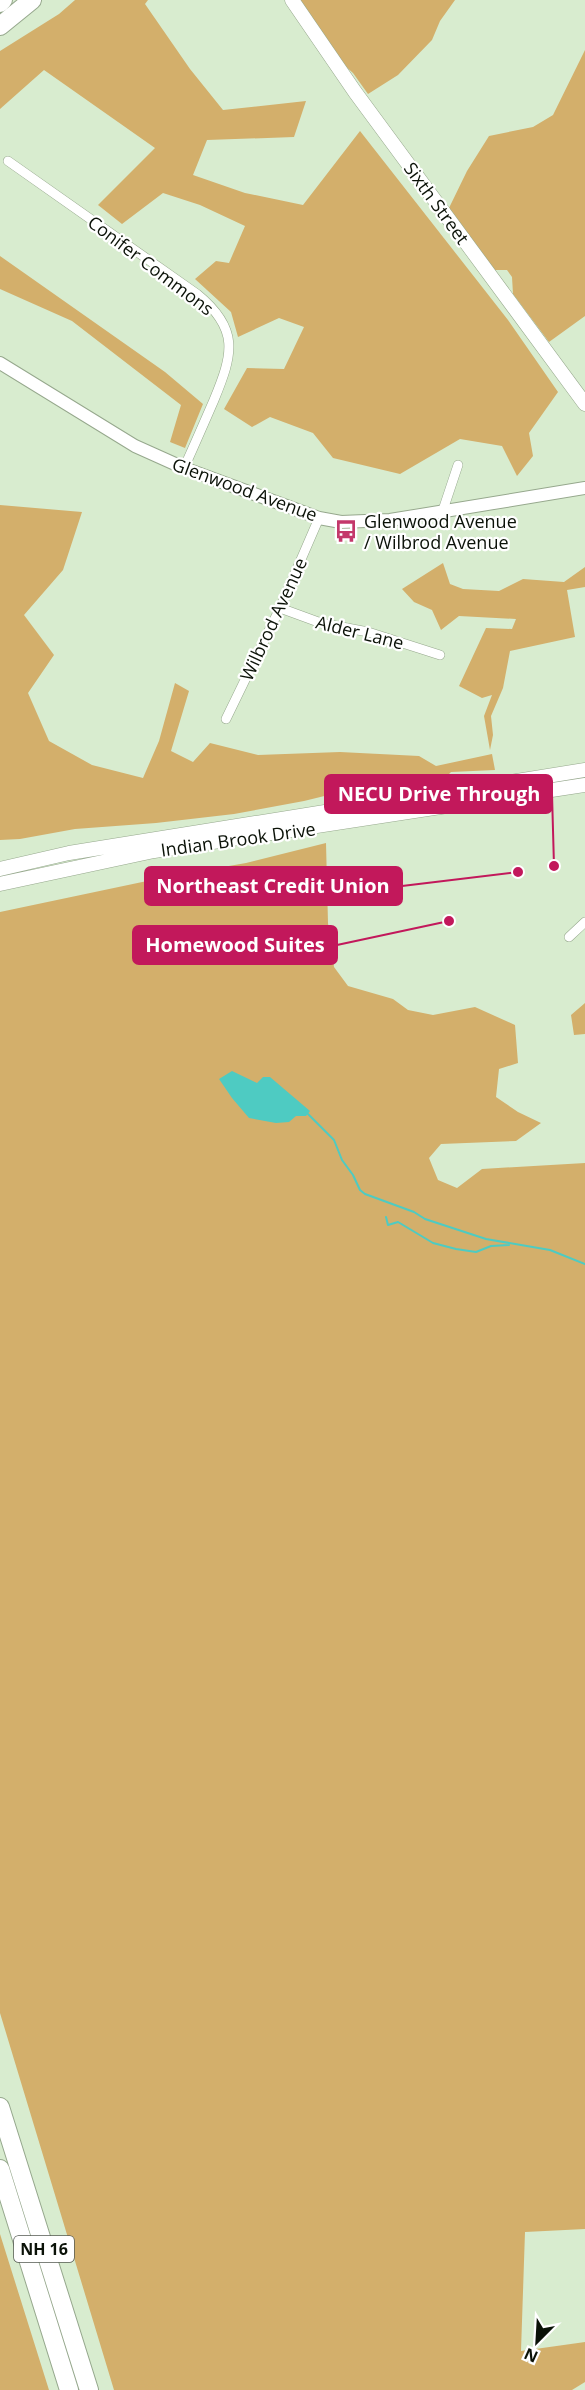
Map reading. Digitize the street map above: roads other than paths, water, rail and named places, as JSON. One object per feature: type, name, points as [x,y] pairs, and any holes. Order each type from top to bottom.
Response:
[{"type":"highway","points":[[0,26],[32,0]]},
{"type":"highway","name":"NH 16","points":[[0,2107],[89,2390]]},
{"type":"highway","name":"NH 16","points":[[0,2169],[69,2390]]},
{"type":"main road","name":"Sixth Street","points":[[292,0],[355,92],[585,404]]},
{"type":"main road","name":"Indian Brook Drive","points":[[0,869],[79,851],[585,770]]},
{"type":"main road","name":"Indian Brook Drive","points":[[0,884],[154,851],[585,785]]},
{"type":"street","name":"Conifer Commons","points":[[8,161],[197,294],[222,319],[230,346],[228,365],[184,468]]},
{"type":"street","name":"Glenwood Avenue","points":[[0,363],[135,446],[184,468],[319,518],[364,523],[585,488]]},
{"type":"street","points":[[443,510],[458,465]]},
{"type":"street","name":"Wilbrod Avenue","points":[[226,719],[280,608],[319,518]]},
{"type":"street","name":"Alder Lane","points":[[280,608],[321,623],[378,634],[440,655]]},
{"type":"street","points":[[569,937],[585,922]]},
{"type":"water","points":[[232,1071],[257,1083],[263,1077],[270,1077],[310,1111],[306,1116],[296,1116],[289,1122],[276,1123],[249,1118],[219,1079]]},
{"type":"waterway","points":[[308,1114],[334,1140],[342,1160],[360,1190],[365,1194],[414,1212],[425,1219],[486,1239],[550,1250],[585,1264]]},
{"type":"waterway","points":[[386,1217],[388,1225],[398,1222],[433,1243],[456,1249],[476,1252],[491,1246],[509,1245]]},
{"type":"place","name":"Glenwood Avenue / Wilbrod Avenue","points":[[346,531]]},
{"type":"place","name":"NECU Drive Through","points":[[554,866]]},
{"type":"place","name":"Northeast Credit Union","points":[[518,872]]},
{"type":"place","name":"Homewood Suites","points":[[449,921]]}]
